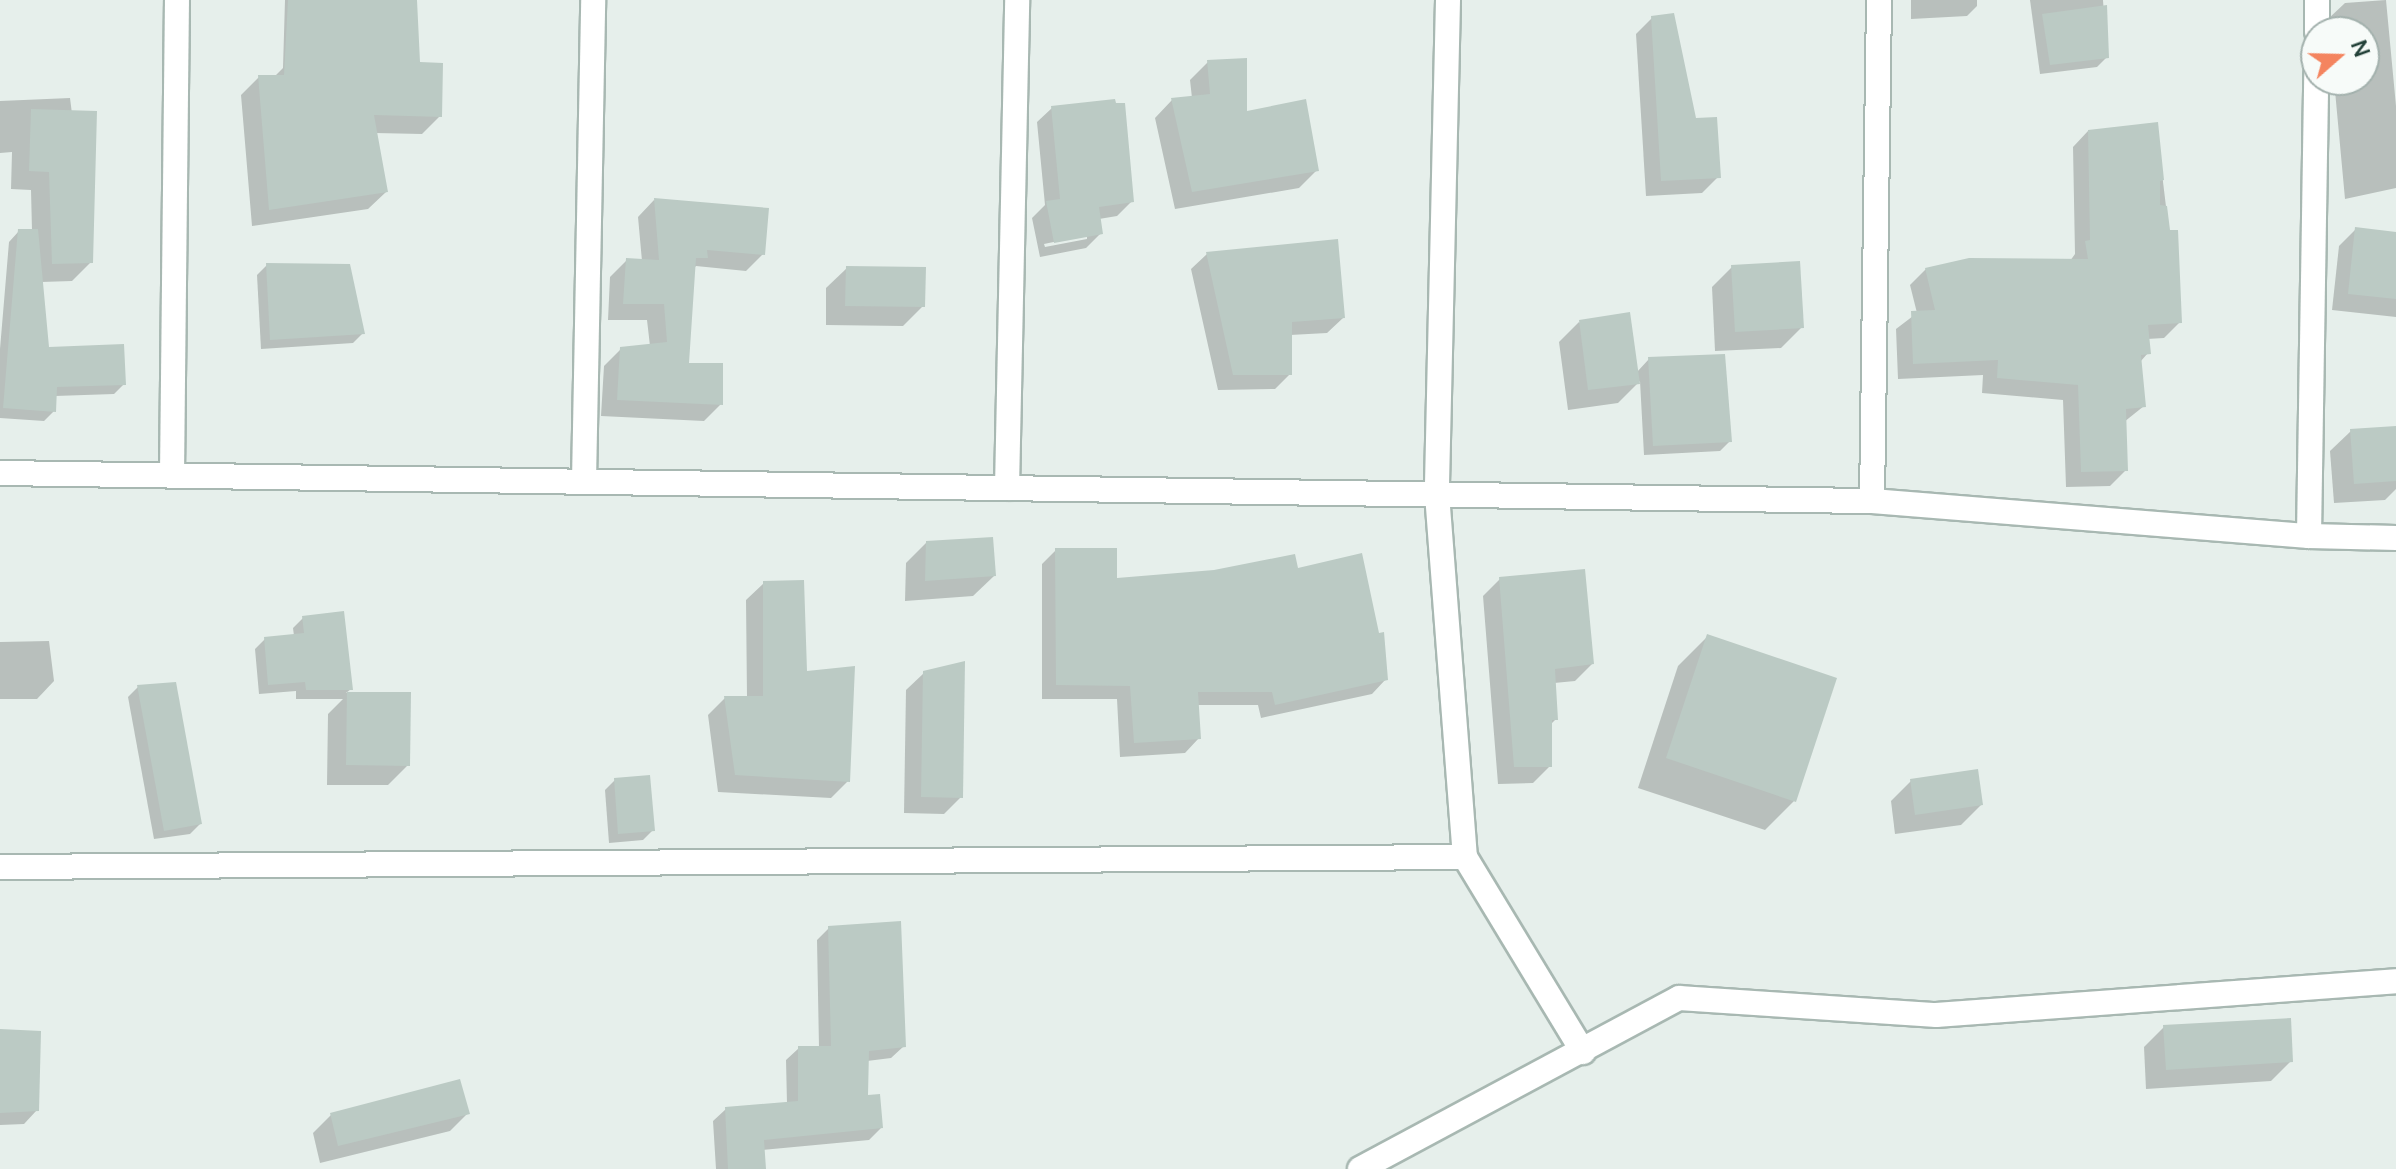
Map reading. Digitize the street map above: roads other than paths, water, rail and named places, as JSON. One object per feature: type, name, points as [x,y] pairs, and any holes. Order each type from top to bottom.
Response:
[{"type":"street","points":[[172,475],[177,0]]},
{"type":"street","points":[[584,481],[593,0]]},
{"type":"street","points":[[1007,488],[1017,0]]},
{"type":"street","points":[[1448,0],[1437,494],[1465,857],[1583,1052]]},
{"type":"street","points":[[1872,501],[1879,0]]},
{"type":"street","points":[[2309,536],[2316,96]]},
{"type":"street","points":[[0,473],[1872,501],[2309,536],[2396,538]]},
{"type":"street","points":[[0,867],[1465,857]]},
{"type":"street","points":[[1360,1169],[1679,998],[1936,1015],[2396,981]]}]
